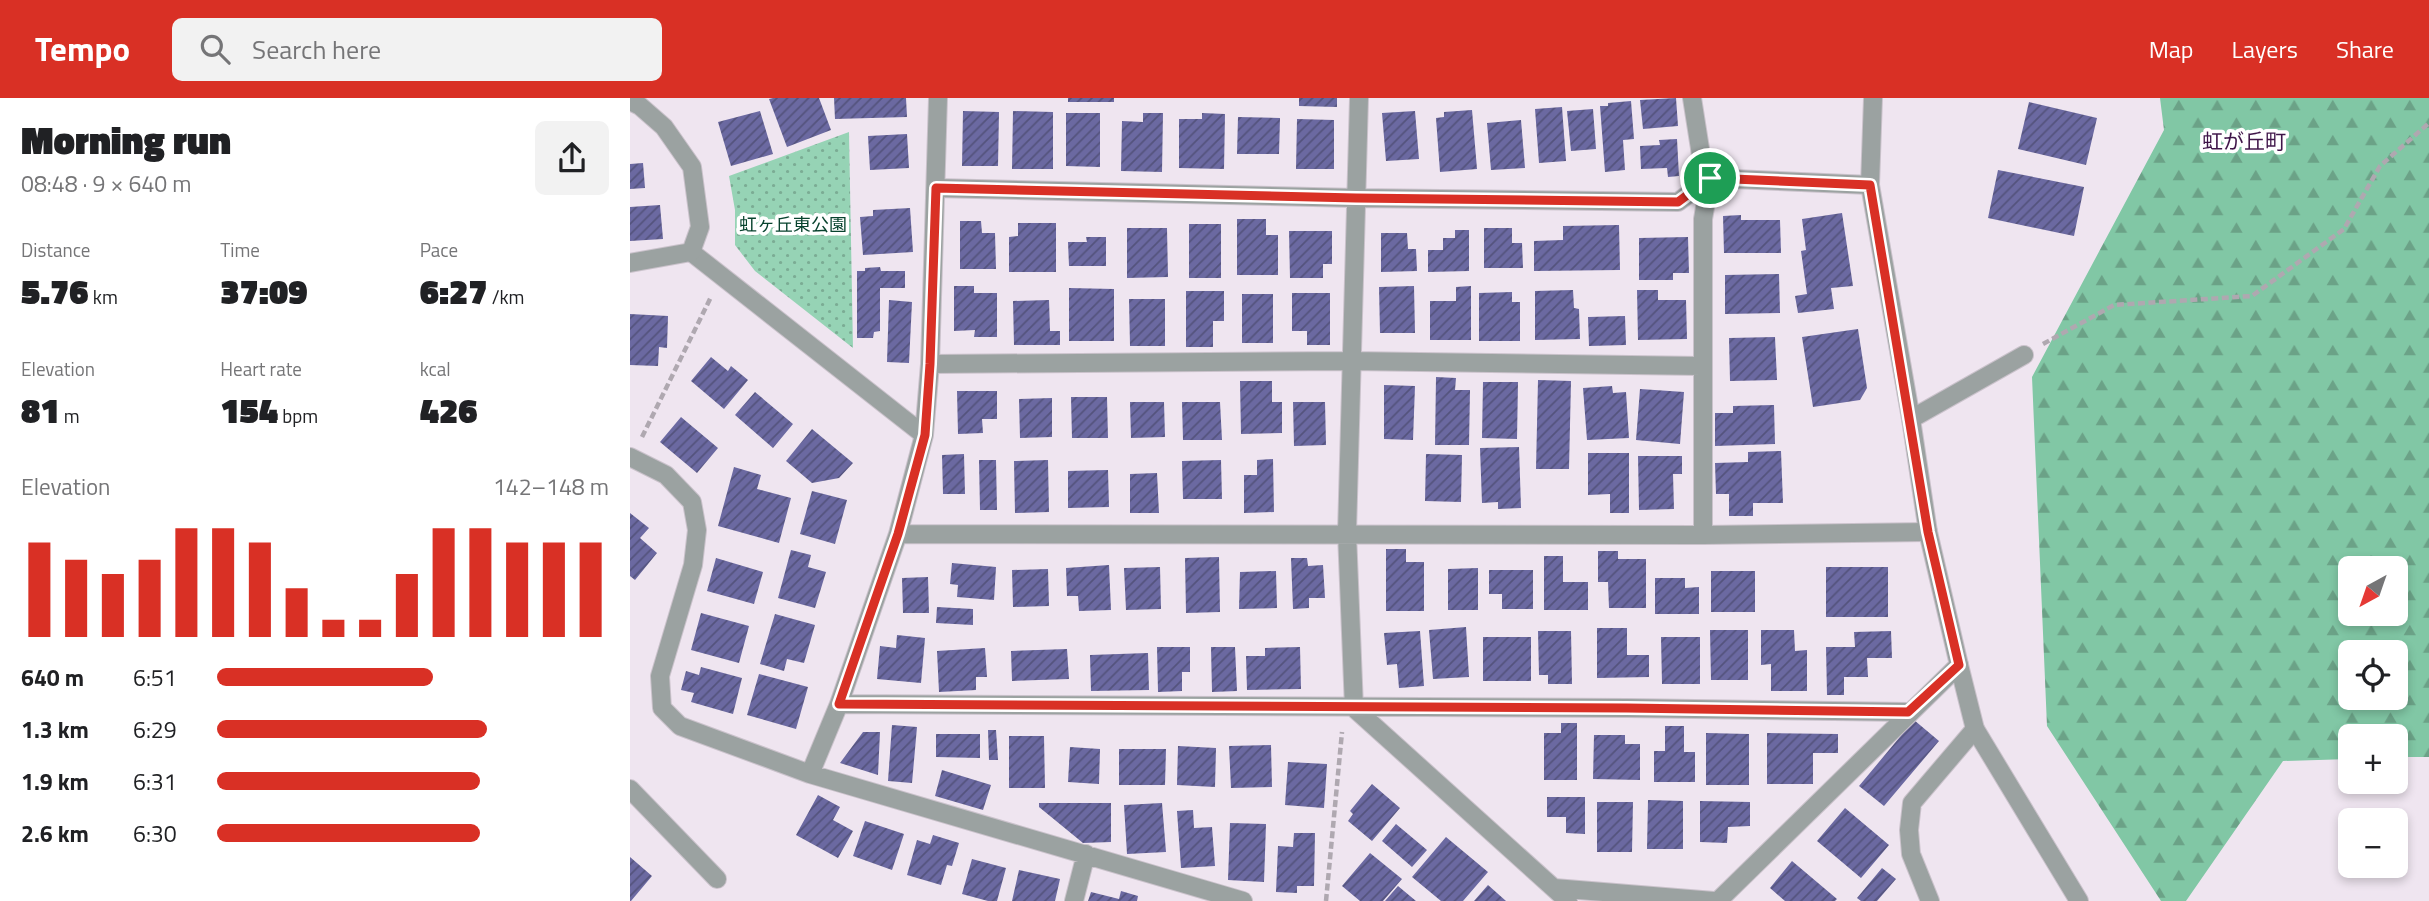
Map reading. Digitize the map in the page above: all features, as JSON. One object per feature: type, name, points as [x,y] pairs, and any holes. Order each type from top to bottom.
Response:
[{"type":"street","points":[[810,774],[839,704],[898,534],[925,435],[930,364],[938,98]]},
{"type":"street","points":[[1359,98],[1347,533],[1354,708],[1568,901]]},
{"type":"street","points":[[1692,98],[1701,155],[1710,178],[1703,219],[1703,535]]},
{"type":"street","points":[[1872,98],[1870,185],[1928,532],[1975,729],[2079,901]]},
{"type":"street","points":[[630,101],[640,106],[664,127],[692,167],[700,227],[691,252]]},
{"type":"street","points":[[936,188],[1678,202],[1710,178],[1870,185]]},
{"type":"street","points":[[630,263],[691,252],[925,435]]},
{"type":"street","points":[[1911,419],[2024,355]]},
{"type":"street","points":[[930,364],[1350,361],[1701,366]]},
{"type":"street","points":[[631,457],[666,475],[692,502],[697,530],[693,565],[660,676],[662,708],[680,726],[810,774],[1243,901]]},
{"type":"street","points":[[898,534],[1703,535],[1928,532]]},
{"type":"street","points":[[1554,888],[1716,901],[1959,665]]},
{"type":"street","points":[[839,704],[1908,712]]},
{"type":"street","points":[[1930,901],[1911,854],[1909,830],[1912,803],[1975,729]]},
{"type":"street","points":[[630,789],[717,879]]},
{"type":"street","points":[[1074,901],[1086,854]]},
{"type":"path","points":[[2024,355],[2114,305],[2252,296],[2344,229],[2380,166],[2429,123]]},
{"type":"path","points":[[631,457],[721,275]]},
{"type":"path","points":[[1326,901],[1343,719],[1354,708]]},
{"type":"green space","points":[[2160,98],[2429,98],[2429,757],[2408,757],[2408,724],[2338,724],[2338,759],[2283,761],[2186,901],[2161,901],[2047,726],[2032,377],[2164,130]]},
{"type":"green space","name":"虹ヶ丘東公園","points":[[849,132],[853,348],[755,271],[735,245],[735,210],[729,176]]},
{"type":"building","points":[[819,98],[831,130],[787,147],[769,99]]},
{"type":"building","points":[[834,98],[906,98],[907,117],[835,119]]},
{"type":"building","points":[[1068,98],[1114,98],[1114,102],[1068,102]]},
{"type":"building","points":[[1299,98],[1337,98],[1337,107],[1299,106]]},
{"type":"building","points":[[1676,98],[1678,126],[1643,129],[1640,100]]},
{"type":"building","points":[[1631,101],[1634,139],[1623,140],[1625,170],[1605,172],[1600,106]]},
{"type":"building","points":[[2029,102],[2097,118],[2086,165],[2018,149]]},
{"type":"building","points":[[1562,107],[1566,161],[1539,163],[1535,109]]},
{"type":"building","points":[[1593,109],[1596,149],[1571,151],[1567,111]]},
{"type":"building","points":[[1472,110],[1477,169],[1440,172],[1436,118],[1444,117],[1444,112]]},
{"type":"building","points":[[760,111],[773,154],[731,166],[718,122]]},
{"type":"building","points":[[963,111],[999,112],[998,166],[962,166]]},
{"type":"building","points":[[1013,111],[1053,112],[1053,169],[1012,169]]},
{"type":"building","points":[[1415,111],[1419,159],[1386,161],[1382,113]]},
{"type":"building","points":[[1066,113],[1100,113],[1100,167],[1066,166]]},
{"type":"building","points":[[1143,113],[1163,113],[1162,172],[1121,171],[1122,121],[1143,122]]},
{"type":"building","points":[[1202,113],[1225,114],[1224,169],[1179,168],[1179,119],[1202,119]]},
{"type":"building","points":[[1238,117],[1280,118],[1279,154],[1237,154]]},
{"type":"building","points":[[1297,119],[1334,120],[1334,169],[1296,169]]},
{"type":"building","points":[[1521,120],[1525,168],[1491,170],[1487,123]]},
{"type":"building","points":[[907,134],[909,168],[870,170],[868,136]]},
{"type":"building","points":[[1677,139],[1679,176],[1668,177],[1667,168],[1641,169],[1640,146],[1660,145],[1659,140]]},
{"type":"building","points":[[643,163],[645,188],[630,189],[630,164]]},
{"type":"building","points":[[1998,170],[2084,187],[2074,236],[1988,218]]},
{"type":"building","points":[[660,205],[663,239],[630,241],[630,207]]},
{"type":"building","points":[[910,208],[913,252],[863,255],[860,217],[873,216],[873,210]]},
{"type":"building","points":[[1842,213],[1853,286],[1831,288],[1834,309],[1798,313],[1795,296],[1807,294],[1801,251],[1806,250],[1802,219]]},
{"type":"building","points":[[1741,215],[1741,220],[1780,220],[1781,253],[1724,253],[1723,216]]},
{"type":"building","points":[[1237,219],[1266,219],[1266,235],[1278,235],[1278,275],[1237,275]]},
{"type":"building","points":[[960,221],[981,221],[982,233],[995,233],[996,269],[960,269]]},
{"type":"building","points":[[1018,223],[1056,223],[1056,272],[1009,272],[1009,237],[1018,236]]},
{"type":"building","points":[[1189,224],[1221,224],[1221,278],[1189,278]]},
{"type":"building","points":[[1619,225],[1620,270],[1534,271],[1534,241],[1563,240],[1563,226]]},
{"type":"building","points":[[1127,228],[1167,228],[1168,277],[1127,278]]},
{"type":"building","points":[[1484,228],[1512,228],[1512,243],[1522,243],[1523,268],[1484,268]]},
{"type":"building","points":[[1455,230],[1469,230],[1469,271],[1428,272],[1428,250],[1443,250],[1443,238],[1455,238]]},
{"type":"building","points":[[1289,231],[1332,231],[1332,264],[1323,264],[1323,278],[1290,278]]},
{"type":"building","points":[[1381,233],[1407,233],[1408,249],[1416,249],[1417,271],[1381,272]]},
{"type":"building","points":[[1086,237],[1106,237],[1106,266],[1069,266],[1068,242],[1087,242]]},
{"type":"building","points":[[1688,237],[1689,273],[1673,273],[1673,280],[1639,280],[1639,238]]},
{"type":"building","points":[[880,267],[881,271],[905,271],[905,288],[880,288],[880,331],[874,332],[873,338],[857,338],[857,271]]},
{"type":"building","points":[[1779,274],[1780,313],[1725,314],[1725,275]]},
{"type":"building","points":[[954,286],[974,286],[974,293],[997,293],[997,337],[974,337],[975,330],[954,331]]},
{"type":"building","points":[[1414,286],[1415,333],[1380,333],[1379,287]]},
{"type":"building","points":[[1471,286],[1471,340],[1430,340],[1430,301],[1456,301],[1456,287]]},
{"type":"building","points":[[1069,288],[1114,289],[1114,341],[1069,341]]},
{"type":"building","points":[[1573,290],[1574,308],[1579,309],[1580,339],[1535,340],[1535,291]]},
{"type":"building","points":[[1637,290],[1658,290],[1658,300],[1686,300],[1687,339],[1638,340]]},
{"type":"building","points":[[1186,291],[1224,291],[1224,321],[1213,321],[1213,347],[1186,347]]},
{"type":"building","points":[[1512,292],[1512,302],[1520,302],[1520,341],[1479,341],[1479,293]]},
{"type":"building","points":[[1292,293],[1330,293],[1330,345],[1307,345],[1307,331],[1292,331]]},
{"type":"building","points":[[1242,294],[1273,294],[1273,343],[1242,343]]},
{"type":"building","points":[[1129,299],[1165,299],[1165,346],[1130,346]]},
{"type":"building","points":[[889,300],[912,302],[909,363],[887,362]]},
{"type":"building","points":[[1049,300],[1050,331],[1060,331],[1060,345],[1014,345],[1013,301]]},
{"type":"building","points":[[630,314],[668,316],[667,348],[659,347],[658,366],[630,365]]},
{"type":"building","points":[[1625,316],[1626,345],[1589,346],[1588,317]]},
{"type":"building","points":[[1858,329],[1867,388],[1860,400],[1813,407],[1802,337]]},
{"type":"building","points":[[1775,337],[1777,380],[1730,381],[1729,338]]},
{"type":"building","points":[[711,357],[728,371],[731,366],[748,380],[724,409],[691,381]]},
{"type":"building","points":[[1436,377],[1456,378],[1455,390],[1470,390],[1469,445],[1435,445]]},
{"type":"building","points":[[1538,380],[1571,381],[1569,469],[1536,469]]},
{"type":"building","points":[[1240,381],[1272,381],[1272,402],[1282,402],[1282,433],[1241,434]]},
{"type":"building","points":[[1483,382],[1518,382],[1517,439],[1482,438]]},
{"type":"building","points":[[1384,385],[1415,386],[1413,440],[1384,439]]},
{"type":"building","points":[[1612,386],[1613,393],[1626,392],[1629,438],[1587,440],[1583,388]]},
{"type":"building","points":[[1640,389],[1684,392],[1680,444],[1636,440]]},
{"type":"building","points":[[957,391],[997,391],[997,419],[982,419],[983,433],[958,434]]},
{"type":"building","points":[[755,392],[793,424],[773,448],[735,415]]},
{"type":"building","points":[[1071,397],[1107,397],[1108,438],[1072,438]]},
{"type":"building","points":[[1052,398],[1052,437],[1020,438],[1019,399]]},
{"type":"building","points":[[1130,402],[1164,402],[1165,437],[1131,438]]},
{"type":"building","points":[[1182,402],[1220,402],[1222,440],[1183,440]]},
{"type":"building","points":[[1293,402],[1325,402],[1326,445],[1294,446]]},
{"type":"building","points":[[1774,405],[1775,444],[1715,446],[1715,413],[1733,413],[1733,406]]},
{"type":"building","points":[[681,417],[718,448],[697,473],[660,442]]},
{"type":"building","points":[[812,429],[853,463],[839,478],[812,483],[786,461]]},
{"type":"building","points":[[1519,447],[1521,508],[1498,509],[1498,502],[1482,503],[1480,448]]},
{"type":"building","points":[[1781,451],[1783,503],[1753,503],[1753,516],[1729,516],[1729,494],[1716,494],[1715,463],[1748,462],[1748,452]]},
{"type":"building","points":[[1588,453],[1629,453],[1629,513],[1610,513],[1610,494],[1588,495]]},
{"type":"building","points":[[964,454],[965,494],[943,494],[942,455]]},
{"type":"building","points":[[1426,454],[1462,455],[1461,502],[1425,501]]},
{"type":"building","points":[[1638,456],[1682,456],[1682,474],[1673,474],[1674,509],[1639,510]]},
{"type":"building","points":[[1273,459],[1274,512],[1244,513],[1244,475],[1257,475],[1257,460]]},
{"type":"building","points":[[979,460],[996,460],[997,510],[980,510]]},
{"type":"building","points":[[1048,460],[1049,512],[1015,513],[1014,461]]},
{"type":"building","points":[[1221,460],[1222,499],[1183,499],[1182,461]]},
{"type":"building","points":[[734,467],[761,475],[757,489],[791,498],[779,543],[718,526]]},
{"type":"building","points":[[1108,470],[1109,507],[1068,508],[1068,471]]},
{"type":"building","points":[[1157,473],[1159,513],[1130,513],[1130,474]]},
{"type":"building","points":[[812,491],[847,500],[835,544],[800,534]]},
{"type":"building","points":[[630,513],[649,528],[640,538],[657,553],[635,580],[630,576]]},
{"type":"building","points":[[1386,549],[1406,549],[1406,562],[1424,562],[1424,611],[1386,611]]},
{"type":"building","points":[[791,550],[811,555],[808,567],[826,572],[815,608],[778,598]]},
{"type":"building","points":[[1598,551],[1618,551],[1618,559],[1646,559],[1646,608],[1609,608],[1608,582],[1598,582]]},
{"type":"building","points":[[1544,556],[1563,556],[1563,582],[1588,582],[1588,610],[1544,610]]},
{"type":"building","points":[[1219,557],[1220,612],[1186,613],[1185,558]]},
{"type":"building","points":[[716,558],[763,572],[754,604],[707,591]]},
{"type":"building","points":[[1291,558],[1307,558],[1308,566],[1323,565],[1325,598],[1309,598],[1309,608],[1293,609]]},
{"type":"building","points":[[952,563],[996,567],[994,600],[957,597],[958,585],[950,584]]},
{"type":"building","points":[[1109,565],[1111,610],[1079,611],[1078,596],[1067,596],[1066,568]]},
{"type":"building","points":[[1160,567],[1161,609],[1126,610],[1124,568]]},
{"type":"building","points":[[1826,567],[1888,567],[1888,617],[1826,617]]},
{"type":"building","points":[[1478,568],[1478,610],[1448,610],[1448,569]]},
{"type":"building","points":[[1048,569],[1049,606],[1013,607],[1012,570]]},
{"type":"building","points":[[1489,570],[1533,570],[1533,609],[1502,609],[1502,594],[1489,594]]},
{"type":"building","points":[[1276,571],[1277,608],[1239,609],[1240,572]]},
{"type":"building","points":[[1711,571],[1755,571],[1755,612],[1711,612]]},
{"type":"building","points":[[928,577],[929,613],[903,613],[902,578]]},
{"type":"building","points":[[1655,578],[1685,578],[1685,588],[1699,587],[1699,614],[1655,614]]},
{"type":"building","points":[[937,607],[973,609],[973,625],[936,623]]},
{"type":"building","points":[[701,613],[749,626],[739,663],[691,650]]},
{"type":"building","points":[[775,614],[815,625],[804,663],[787,659],[784,671],[760,664]]},
{"type":"building","points":[[1466,627],[1469,677],[1433,679],[1429,630]]},
{"type":"building","points":[[1597,628],[1627,628],[1627,655],[1649,655],[1649,677],[1597,678]]},
{"type":"building","points":[[1710,630],[1748,630],[1748,680],[1711,680]]},
{"type":"building","points":[[1761,630],[1794,630],[1795,651],[1807,650],[1807,691],[1771,691],[1771,664],[1761,665]]},
{"type":"building","points":[[1420,631],[1424,686],[1399,688],[1397,664],[1387,665],[1384,633]]},
{"type":"building","points":[[1538,631],[1571,631],[1572,684],[1548,684],[1548,675],[1539,675]]},
{"type":"building","points":[[1891,631],[1892,658],[1867,658],[1868,677],[1844,677],[1844,695],[1827,695],[1826,647],[1855,647],[1854,632]]},
{"type":"building","points":[[897,635],[925,638],[921,683],[877,679],[880,646],[896,648]]},
{"type":"building","points":[[1483,637],[1531,637],[1531,681],[1483,681]]},
{"type":"building","points":[[1661,637],[1700,637],[1700,684],[1662,684]]},
{"type":"building","points":[[1157,647],[1190,647],[1190,672],[1182,672],[1182,691],[1158,692]]},
{"type":"building","points":[[1211,647],[1235,647],[1237,691],[1212,692]]},
{"type":"building","points":[[1300,647],[1301,689],[1247,690],[1246,656],[1265,656],[1265,648]]},
{"type":"building","points":[[985,648],[987,677],[976,677],[976,690],[939,692],[937,651]]},
{"type":"building","points":[[1067,649],[1069,679],[1012,681],[1011,651]]},
{"type":"building","points":[[1148,653],[1149,690],[1091,691],[1090,655]]},
{"type":"building","points":[[701,667],[742,678],[733,714],[691,702],[694,693],[681,690],[686,671],[699,675]]},
{"type":"building","points":[[759,674],[808,687],[796,729],[747,715]]},
{"type":"building","points":[[1914,720],[1939,741],[1884,806],[1859,786]]},
{"type":"building","points":[[1561,723],[1577,723],[1577,780],[1544,780],[1544,733],[1561,733]]},
{"type":"building","points":[[892,725],[917,727],[912,783],[888,781]]},
{"type":"building","points":[[1665,726],[1684,726],[1684,752],[1695,752],[1695,782],[1654,782],[1654,751],[1665,751]]},
{"type":"building","points":[[988,730],[996,730],[998,760],[989,760]]},
{"type":"building","points":[[863,732],[880,732],[878,775],[840,763]]},
{"type":"building","points":[[1706,733],[1749,734],[1749,785],[1706,785]]},
{"type":"building","points":[[1767,733],[1838,734],[1838,753],[1813,753],[1813,784],[1767,784]]},
{"type":"building","points":[[936,734],[980,734],[980,758],[936,757]]},
{"type":"building","points":[[1594,735],[1625,735],[1625,744],[1640,744],[1640,780],[1593,779]]},
{"type":"building","points":[[1009,736],[1044,736],[1045,788],[1009,788]]},
{"type":"building","points":[[1271,745],[1272,787],[1231,788],[1229,746]]},
{"type":"building","points":[[1178,746],[1216,748],[1215,787],[1177,785]]},
{"type":"building","points":[[1070,747],[1100,749],[1099,784],[1068,782]]},
{"type":"building","points":[[1119,749],[1166,749],[1165,785],[1119,785]]},
{"type":"building","points":[[1288,762],[1327,764],[1324,808],[1285,805]]},
{"type":"building","points":[[942,770],[991,785],[983,810],[935,796]]},
{"type":"building","points":[[1372,784],[1400,808],[1372,841],[1348,821],[1353,814],[1350,811]]},
{"type":"building","points":[[818,795],[840,807],[833,820],[853,831],[838,858],[796,835]]},
{"type":"building","points":[[1547,797],[1585,797],[1585,834],[1566,833],[1566,817],[1547,817]]},
{"type":"building","points":[[1648,800],[1683,801],[1683,849],[1647,849]]},
{"type":"building","points":[[1700,801],[1750,802],[1750,826],[1728,827],[1727,843],[1700,842]]},
{"type":"building","points":[[1597,802],[1633,802],[1632,852],[1597,852]]},
{"type":"building","points":[[1039,803],[1111,803],[1111,842],[1083,843],[1039,807]]},
{"type":"building","points":[[1162,803],[1166,852],[1127,854],[1124,805]]},
{"type":"building","points":[[1845,808],[1889,845],[1861,878],[1817,841]]},
{"type":"building","points":[[1193,810],[1194,828],[1212,827],[1215,866],[1181,868],[1177,811]]},
{"type":"building","points":[[865,821],[904,834],[892,870],[853,856]]},
{"type":"building","points":[[1230,823],[1266,824],[1264,882],[1228,880]]},
{"type":"building","points":[[1396,824],[1427,850],[1412,867],[1382,841]]},
{"type":"building","points":[[1294,833],[1315,833],[1314,886],[1297,886],[1297,893],[1276,892],[1278,846],[1293,847]]},
{"type":"building","points":[[933,835],[959,843],[952,866],[947,865],[941,885],[907,875],[917,840],[930,844]]},
{"type":"building","points":[[1446,837],[1488,872],[1463,901],[1441,901],[1412,877]]},
{"type":"building","points":[[1370,853],[1402,879],[1383,901],[1360,901],[1342,886]]},
{"type":"building","points":[[630,857],[652,876],[631,901],[630,901]]},
{"type":"building","points":[[972,859],[1006,868],[997,901],[962,894]]},
{"type":"building","points":[[1792,861],[1837,899],[1785,901],[1770,888]]},
{"type":"building","points":[[1882,868],[1896,879],[1877,901],[1861,901],[1857,898]]},
{"type":"building","points":[[1019,870],[1060,879],[1055,901],[1012,901]]},
{"type":"building","points":[[1488,885],[1506,901],[1474,901]]},
{"type":"building","points":[[1398,886],[1416,901],[1385,901]]},
{"type":"building","points":[[1121,891],[1138,896],[1137,901],[1088,901],[1091,892],[1119,899]]},
{"type":"district","name":"虹が丘町","points":[[2244,142]]},
{"type":"route","points":[[1710,178],[1870,185],[1928,532],[1959,665],[1908,712],[839,704],[898,534],[925,435],[936,188],[1678,202],[1710,178]]}]
